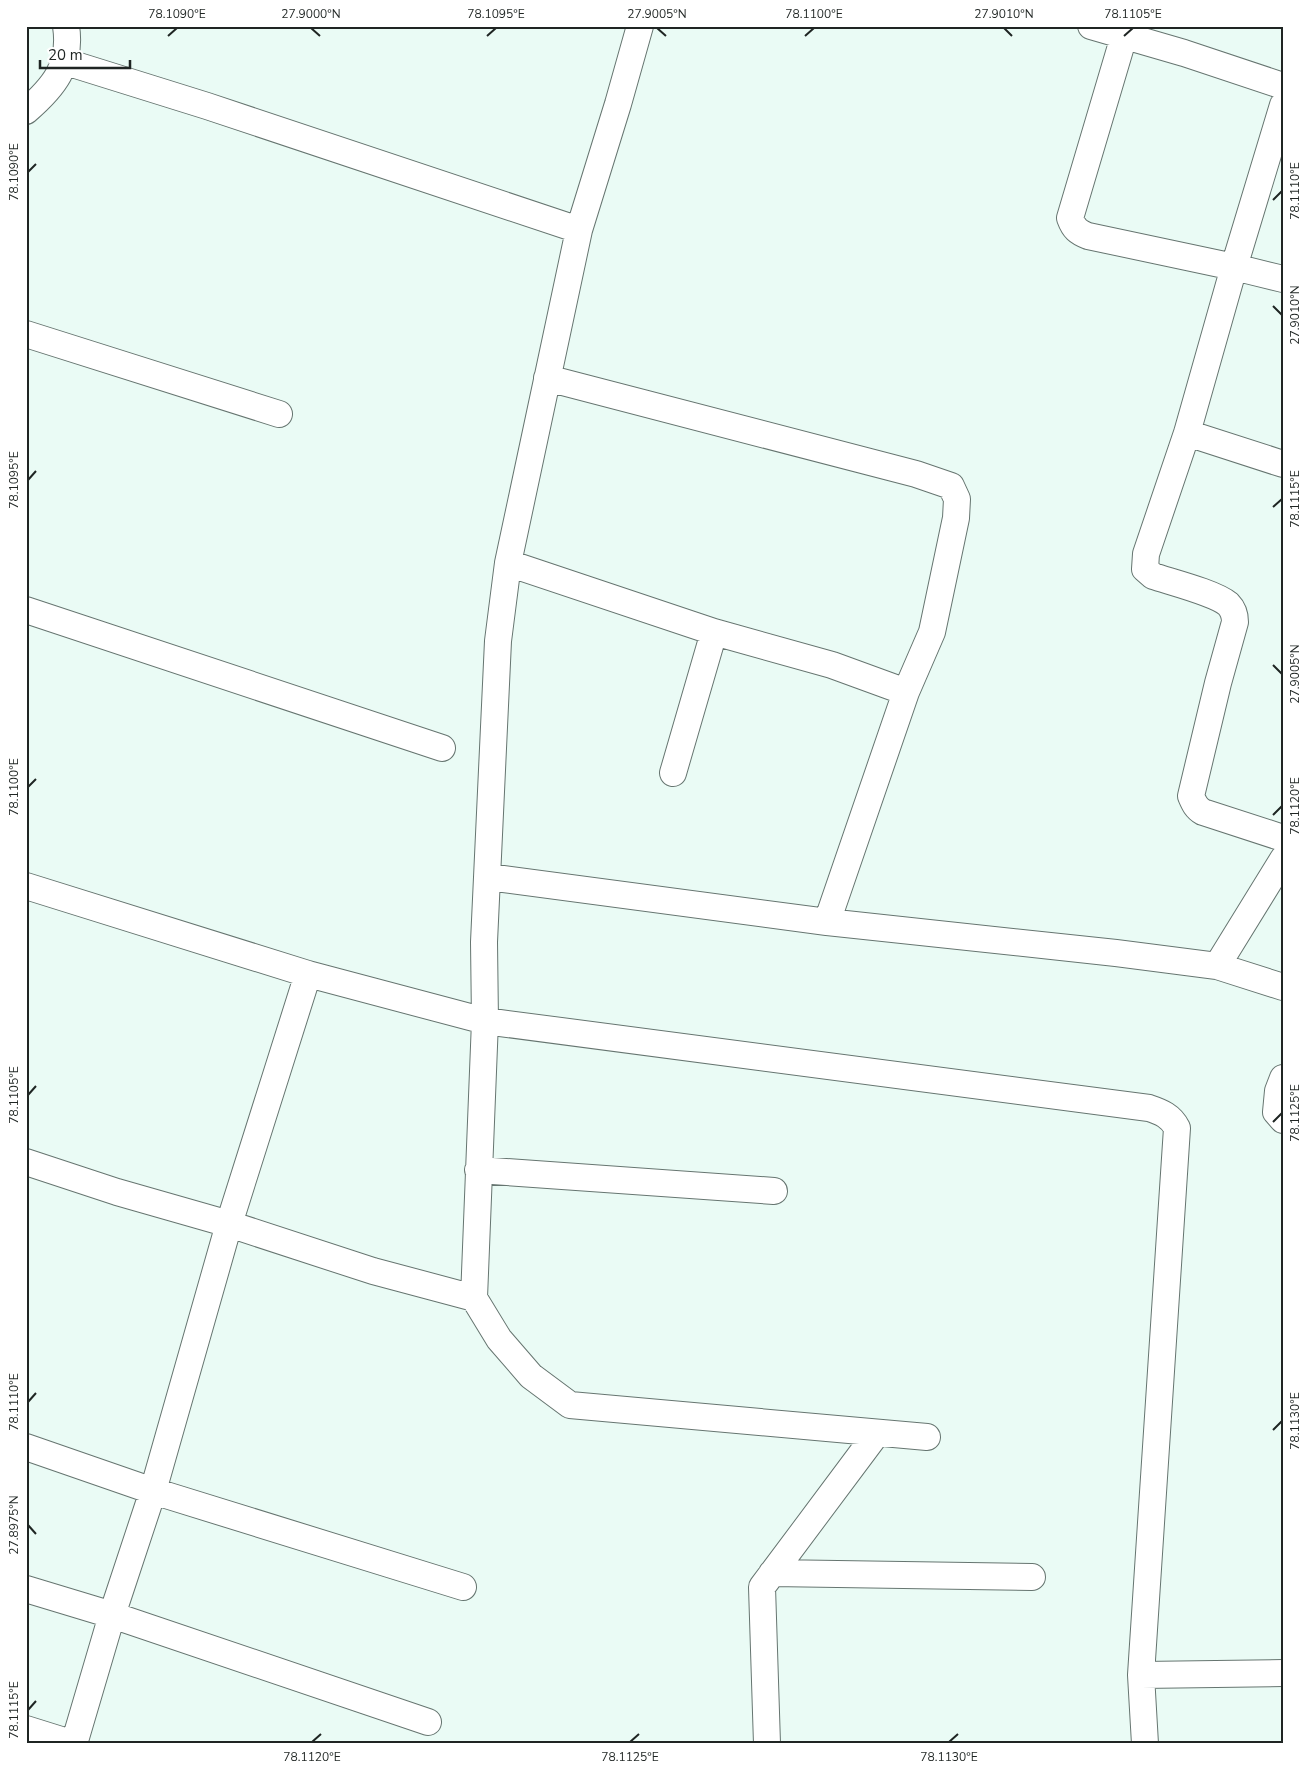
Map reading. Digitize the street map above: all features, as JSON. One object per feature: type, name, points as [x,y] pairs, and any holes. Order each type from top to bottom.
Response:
[{"type":"street","points":[[26,110],[49,90],[66,62],[66,26]]},
{"type":"street","points":[[640,26],[579,230],[508,563],[498,640],[484,942],[484,1021],[474,1298],[499,1339],[531,1376],[570,1405],[927,1437]]},
{"type":"street","points":[[1091,26],[1283,86]]},
{"type":"street","points":[[1124,36],[1070,218],[1072,224],[1077,231],[1088,236],[1283,279]]},
{"type":"street","points":[[66,62],[207,106],[579,230]]},
{"type":"street","points":[[1283,105],[1234,267],[1187,434],[1146,554],[1145,569],[1153,576],[1216,597],[1227,604],[1234,612],[1236,622],[1218,683],[1191,796],[1198,809],[1203,812],[1283,838]]},
{"type":"street","points":[[26,334],[279,414]]},
{"type":"street","points":[[547,378],[916,474],[951,486],[957,499],[956,518],[932,632],[906,692],[827,922]]},
{"type":"street","points":[[1187,434],[1283,464]]},
{"type":"street","points":[[508,563],[714,632],[832,665],[906,692]]},
{"type":"street","points":[[26,610],[442,748]]},
{"type":"street","points":[[673,773],[714,632]]},
{"type":"street","points":[[1217,966],[1283,859]]},
{"type":"street","points":[[488,877],[827,922],[1116,953],[1217,966],[1283,986]]},
{"type":"street","points":[[26,886],[308,974],[484,1021],[1149,1108],[1173,1120],[1178,1128],[1140,1674],[1145,1744]]},
{"type":"street","points":[[26,1730],[74,1744],[112,1615],[153,1491],[229,1224],[308,974]]},
{"type":"street","points":[[1283,1078],[1278,1091],[1276,1112],[1283,1120]]},
{"type":"street","points":[[26,1162],[117,1192],[229,1224],[372,1271],[474,1298]]},
{"type":"street","points":[[478,1170],[774,1191]]},
{"type":"street","points":[[767,1744],[762,1587],[877,1433]]},
{"type":"street","points":[[26,1447],[153,1491],[463,1586]]},
{"type":"street","points":[[772,1573],[1032,1577]]},
{"type":"street","points":[[26,1589],[112,1615],[428,1722]]},
{"type":"street","points":[[1140,1674],[1283,1674]]}]
